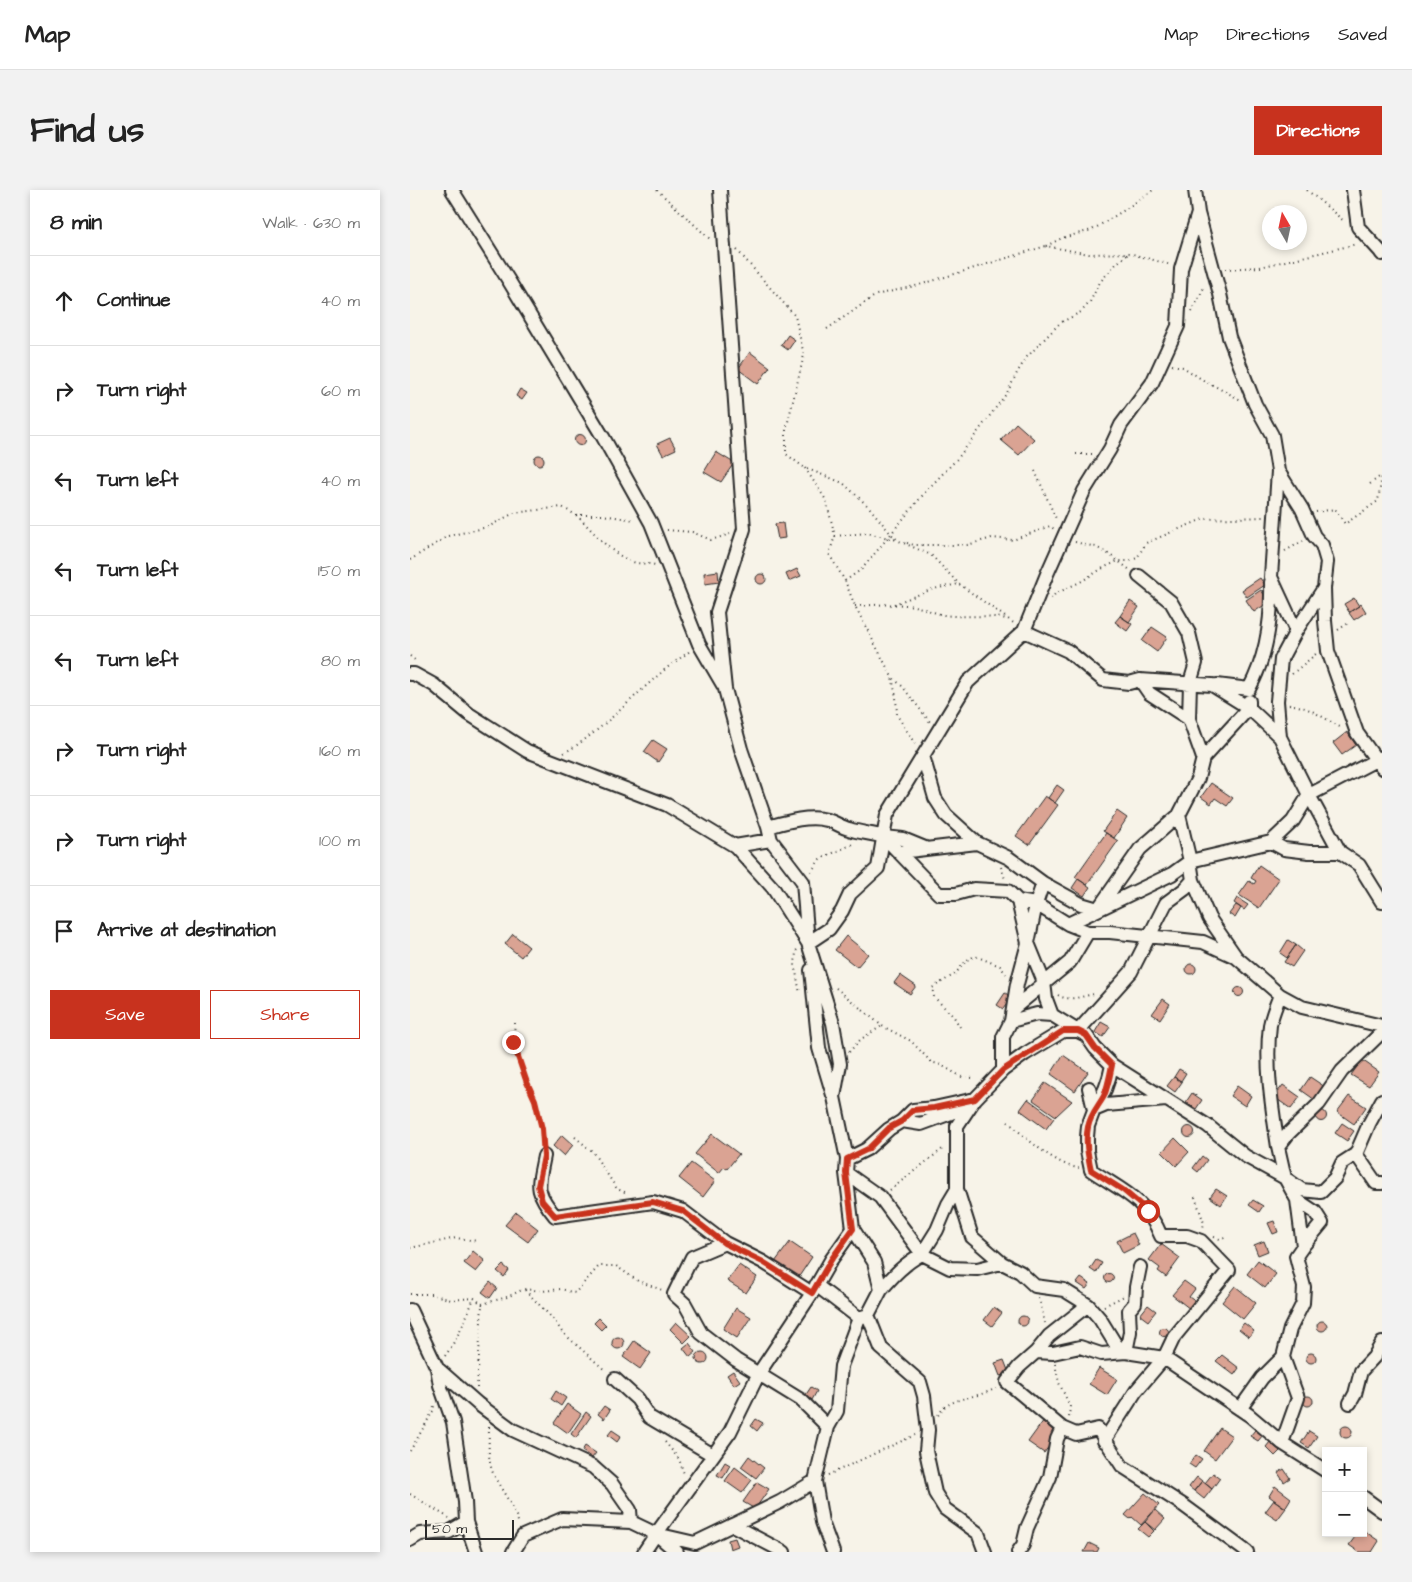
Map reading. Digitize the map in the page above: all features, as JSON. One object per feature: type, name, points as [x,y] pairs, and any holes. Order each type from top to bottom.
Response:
[{"type":"street","points":[[452,190],[603,436],[651,523],[700,644],[725,689]]},
{"type":"street","points":[[720,190],[731,252],[744,529],[717,612],[725,689],[771,840],[803,882],[819,1048],[834,1097],[847,1159],[846,1173],[853,1229],[874,1262],[881,1290]]},
{"type":"street","points":[[1098,909],[1140,849],[1178,815],[1198,778],[1203,758],[1249,708],[1249,689],[1257,673],[1266,644],[1272,604],[1271,577],[1278,471],[1272,435],[1257,407],[1229,337],[1214,270],[1198,213],[1195,190]]},
{"type":"street","points":[[1353,190],[1358,227],[1382,254]]},
{"type":"street","points":[[808,943],[829,929],[842,911],[850,894],[878,868],[878,835],[887,814],[968,682],[1024,631],[1084,491],[1110,449],[1121,425],[1152,382],[1178,326],[1181,269],[1198,213]]},
{"type":"street","points":[[1068,924],[1172,874],[1190,861],[1271,842],[1293,820],[1308,795],[1380,762],[1357,733],[1328,651],[1324,588],[1326,562],[1322,546],[1314,536],[1302,510],[1278,471]]},
{"type":"street","points":[[1139,576],[1171,602],[1189,633],[1196,663],[1190,683],[1189,719],[1203,758]]},
{"type":"street","points":[[1271,577],[1296,630]]},
{"type":"street","points":[[1324,588],[1296,630],[1281,659],[1277,701],[1280,737],[1308,795],[1340,852],[1359,865],[1382,902]]},
{"type":"street","points":[[1024,631],[1068,651],[1103,680],[1129,683],[1140,680],[1190,683],[1249,689]]},
{"type":"street","points":[[410,674],[414,674],[434,685],[468,714],[527,751],[667,805],[735,846],[773,888],[808,943],[833,1023],[840,1064],[834,1097]]},
{"type":"street","points":[[1140,680],[1149,692],[1189,719]]},
{"type":"street","points":[[1212,685],[1249,708],[1280,737]]},
{"type":"street","points":[[923,756],[935,798],[946,815],[977,843],[1009,858],[1043,883],[1081,904],[1098,909]]},
{"type":"street","points":[[1178,815],[1193,880],[1209,918],[1236,957],[1280,995],[1302,1007],[1382,1026]]},
{"type":"street","points":[[768,827],[790,821],[813,818],[824,819],[849,829],[903,839],[927,849]]},
{"type":"street","points":[[878,835],[900,852],[939,894],[956,894],[974,889],[1008,891],[1018,901],[1028,943],[1044,982],[1046,998],[1052,1015]]},
{"type":"street","points":[[735,846],[771,840]]},
{"type":"street","points":[[1271,842],[1284,849],[1309,852],[1340,852]]},
{"type":"street","points":[[900,852],[977,843]]},
{"type":"street","points":[[1126,1352],[1116,1345],[1100,1319],[1090,1309],[1064,1290],[1036,1286],[1020,1272],[1002,1263],[972,1237],[957,1190],[957,1126],[986,1086],[1003,1070],[1063,1031],[1078,1031],[1130,972],[1166,903],[1185,889],[1193,880]]},
{"type":"street","points":[[1003,1070],[1003,1037],[1011,1021],[1017,984],[1036,904],[1043,883]]},
{"type":"street","points":[[1018,901],[1036,904],[1068,924],[1088,932],[1110,932],[1203,942],[1236,957]]},
{"type":"street","points":[[1014,1008],[1070,962],[1088,932]]},
{"type":"street","points":[[1280,995],[1270,1023],[1269,1053],[1273,1114],[1285,1178],[1297,1200],[1303,1246]]},
{"type":"street","points":[[1011,1021],[1037,1014],[1052,1015],[1086,1035],[1095,1048],[1112,1065],[1208,1126],[1245,1156],[1285,1178],[1302,1190],[1321,1192],[1335,1178],[1342,1163],[1356,1154],[1382,1100]]},
{"type":"street","points":[[1278,1147],[1288,1134],[1319,1104],[1342,1071],[1382,1032]]},
{"type":"street","points":[[1104,1441],[1136,1391],[1164,1358],[1174,1337],[1229,1270],[1201,1241],[1188,1236],[1161,1236],[1156,1223],[1148,1211],[1123,1190],[1091,1170],[1087,1151],[1088,1126],[1094,1110],[1103,1097],[1112,1065]]},
{"type":"street","points":[[1089,1088],[1094,1110]]},
{"type":"street","points":[[847,1159],[868,1149],[889,1128],[902,1121],[913,1110],[934,1108],[978,1097]]},
{"type":"street","points":[[1094,1110],[1106,1105],[1166,1100]]},
{"type":"street","points":[[1356,1154],[1376,1183],[1382,1183]]},
{"type":"street","points":[[544,1156],[538,1186],[542,1201],[555,1216],[653,1202],[683,1211],[724,1243],[814,1289],[863,1317],[881,1348],[920,1382],[924,1396],[928,1430],[926,1451],[935,1494],[945,1509],[978,1533],[986,1552]]},
{"type":"street","points":[[846,1173],[880,1197],[922,1254],[950,1268],[977,1269],[1002,1263]]},
{"type":"street","points":[[833,1552],[822,1522],[815,1481],[828,1427],[837,1411],[840,1366],[863,1317],[881,1290],[897,1272],[922,1254],[937,1230],[948,1204],[957,1190]]},
{"type":"street","points":[[1240,1409],[1262,1378],[1283,1357],[1290,1329],[1303,1303],[1304,1287],[1296,1256],[1322,1223],[1315,1212],[1297,1200]]},
{"type":"street","points":[[644,1552],[730,1432],[759,1373],[853,1229]]},
{"type":"street","points":[[724,1243],[692,1257],[674,1294],[685,1304],[701,1332],[736,1360],[802,1400],[828,1427]]},
{"type":"street","points":[[1126,1352],[1130,1332],[1129,1310],[1135,1303],[1140,1267]]},
{"type":"street","points":[[1090,1309],[1049,1336],[1036,1352],[1019,1367],[1008,1382],[1062,1428],[1076,1434],[1098,1429],[1122,1466],[1183,1505],[1247,1552]]},
{"type":"street","points":[[410,1310],[437,1368],[440,1385],[453,1422],[465,1502],[466,1522],[476,1552]]},
{"type":"street","points":[[1350,1403],[1355,1394],[1361,1371],[1378,1361],[1382,1343]]},
{"type":"street","points":[[1036,1352],[1052,1354],[1080,1347],[1101,1354],[1126,1352],[1164,1358],[1240,1409],[1282,1443],[1322,1468]]},
{"type":"street","points":[[1282,1443],[1298,1398],[1283,1357]]},
{"type":"street","points":[[437,1368],[478,1404],[513,1430],[593,1467],[612,1484],[630,1510],[631,1522]]},
{"type":"street","points":[[615,1379],[637,1399],[649,1416],[713,1455]]},
{"type":"street","points":[[1018,1552],[1023,1545],[1027,1528],[1050,1477],[1057,1439],[1062,1428]]},
{"type":"street","points":[[513,1552],[522,1536],[562,1519],[631,1522],[656,1534],[695,1543],[780,1502],[815,1481]]},
{"type":"street","points":[[1367,1500],[1382,1511]]},
{"type":"street","points":[[410,1540],[420,1534],[449,1532],[466,1522]]},
{"type":"street","points":[[732,1525],[784,1552]]},
{"type":"street","points":[[656,1534],[677,1552]]},
{"type":"path","points":[[657,190],[731,252],[795,316],[804,355],[786,430],[786,454],[805,468],[843,483],[869,507],[899,541],[931,555],[959,584],[1024,631]]},
{"type":"path","points":[[827,329],[876,295],[919,285],[1092,230],[1152,190]]},
{"type":"path","points":[[1307,190],[1352,228]]},
{"type":"path","points":[[1178,326],[1188,319],[1214,270],[1260,268],[1370,240]]},
{"type":"path","points":[[1046,246],[1090,254],[1130,253],[1181,269]]},
{"type":"path","points":[[845,581],[862,569],[927,490],[958,458],[1007,393],[1027,357],[1060,323],[1081,312],[1086,307],[1100,282],[1116,264],[1130,253]]},
{"type":"path","points":[[1160,363],[1184,366],[1225,393],[1257,407]]},
{"type":"path","points":[[805,468],[826,500],[835,536],[830,554],[892,677],[897,715],[923,756]]},
{"type":"path","points":[[1035,471],[1064,535]]},
{"type":"path","points":[[1303,514],[1335,509],[1345,524],[1378,501],[1382,476]]},
{"type":"path","points":[[1370,484],[1382,476]]},
{"type":"path","points":[[410,560],[448,536],[488,527],[514,513],[562,507],[576,515],[610,550],[639,564],[646,562],[669,568]]},
{"type":"path","points":[[576,515],[603,515],[651,523],[660,529],[692,532],[711,540],[744,529]]},
{"type":"path","points":[[1049,601],[1055,594],[1103,568],[1118,561],[1129,561],[1137,558],[1146,543],[1203,519],[1275,516]]},
{"type":"path","points":[[835,536],[867,533],[914,545],[968,545],[992,538],[1013,540],[1050,526],[1076,543],[1096,547],[1139,576]]},
{"type":"path","points":[[1272,558],[1314,536]]},
{"type":"path","points":[[893,604],[905,598],[959,584]]},
{"type":"path","points":[[856,606],[893,604],[914,606],[942,614],[968,617],[992,616],[1009,619]]},
{"type":"path","points":[[1280,678],[1294,674],[1321,650],[1326,639],[1347,624]]},
{"type":"path","points":[[551,760],[574,747],[662,672],[700,644]]},
{"type":"path","points":[[892,677],[902,686],[938,732]]},
{"type":"path","points":[[1277,701],[1302,706],[1334,725],[1357,733]]},
{"type":"path","points":[[803,882],[820,859],[878,835]]},
{"type":"path","points":[[994,851],[1006,880],[1008,891]]},
{"type":"path","points":[[960,1028],[954,1017],[934,997],[932,988],[955,974],[967,960],[975,956],[1000,966],[1012,981],[1017,984]]},
{"type":"path","points":[[1044,982],[1060,997],[1073,998],[1096,993]]},
{"type":"path","points":[[835,988],[882,1026],[912,1041],[931,1062],[941,1065],[962,1077],[974,1078],[981,1086],[978,1097]]},
{"type":"path","points":[[515,1024],[513,1042],[535,1100],[542,1129],[544,1156]]},
{"type":"path","points":[[840,1064],[860,1039],[882,1026]]},
{"type":"path","points":[[1008,1122],[1033,1144],[1070,1167],[1091,1170]]},
{"type":"path","points":[[575,1137],[592,1151],[616,1189],[630,1194]]},
{"type":"path","points":[[880,1197],[947,1145]]},
{"type":"path","points":[[1195,1197],[1204,1224],[1203,1229]]},
{"type":"path","points":[[410,1248],[456,1238],[478,1241]]},
{"type":"path","points":[[410,1294],[432,1294],[451,1300],[474,1298],[482,1304],[508,1297],[524,1289],[542,1291],[561,1289],[575,1294],[599,1266],[616,1266],[638,1281],[674,1294]]},
{"type":"path","points":[[1036,1286],[1049,1336]]},
{"type":"path","points":[[1090,1309],[1121,1298],[1136,1287]]},
{"type":"path","points":[[524,1289],[554,1320],[562,1332],[615,1379]]},
{"type":"path","points":[[437,1368],[453,1345],[474,1298]]},
{"type":"path","points":[[1052,1354],[1060,1383],[1070,1406],[1069,1421],[1062,1428]]},
{"type":"path","points":[[815,1481],[928,1430],[945,1406],[971,1396],[990,1392],[1008,1382]]},
{"type":"path","points":[[410,1451],[433,1412],[440,1385]]},
{"type":"path","points":[[661,1436],[679,1459],[689,1488]]},
{"type":"path","points":[[410,1494],[450,1518],[466,1522]]},
{"type":"building","points":[[788,335],[795,340],[788,350],[781,345]]},
{"type":"building","points":[[750,352],[770,367],[758,384],[738,369]]},
{"type":"building","points":[[520,389],[527,393],[522,400],[516,396]]},
{"type":"building","points":[[1016,423],[1034,439],[1019,455],[1001,440]]},
{"type":"building","points":[[580,434],[586,440],[580,446],[574,440]]},
{"type":"building","points":[[670,438],[676,449],[663,455],[657,444]]},
{"type":"building","points":[[716,452],[734,463],[721,482],[704,472]]},
{"type":"building","points":[[537,455],[541,455],[544,460],[543,464],[537,465],[534,462],[534,458]]},
{"type":"building","points":[[783,523],[785,538],[778,539],[775,524]]},
{"type":"building","points":[[797,569],[801,576],[789,581],[786,574]]},
{"type":"building","points":[[718,571],[719,582],[705,584],[704,573]]},
{"type":"building","points":[[759,574],[763,574],[766,579],[765,583],[759,584],[756,581],[756,577]]},
{"type":"building","points":[[1260,578],[1265,585],[1247,597],[1242,590]]},
{"type":"building","points":[[1261,590],[1269,602],[1254,612],[1246,600]]},
{"type":"building","points":[[1354,598],[1359,606],[1349,612],[1344,604]]},
{"type":"building","points":[[1130,601],[1139,607],[1129,622],[1120,616]]},
{"type":"building","points":[[1361,604],[1366,612],[1354,620],[1349,613]]},
{"type":"building","points":[[1120,616],[1132,624],[1127,631],[1115,622]]},
{"type":"building","points":[[1152,627],[1167,637],[1157,652],[1142,641]]},
{"type":"building","points":[[1347,732],[1356,745],[1342,755],[1333,743]]},
{"type":"building","points":[[653,740],[667,749],[658,762],[644,752]]},
{"type":"building","points":[[1211,783],[1233,798],[1227,806],[1215,798],[1211,804],[1201,797]]},
{"type":"building","points":[[1057,785],[1064,790],[1055,803],[1048,798]]},
{"type":"building","points":[[1045,796],[1058,805],[1029,845],[1016,836]]},
{"type":"building","points":[[1117,811],[1127,818],[1114,838],[1103,831]]},
{"type":"building","points":[[1106,833],[1118,841],[1087,885],[1075,877]]},
{"type":"building","points":[[1259,865],[1279,879],[1259,908],[1239,895],[1249,881],[1254,884],[1256,881],[1251,878]]},
{"type":"building","points":[[1078,879],[1090,887],[1084,896],[1072,888]]},
{"type":"building","points":[[1237,898],[1248,905],[1244,910],[1234,903]]},
{"type":"building","points":[[1236,905],[1241,908],[1235,918],[1229,914]]},
{"type":"building","points":[[513,934],[529,947],[521,957],[505,944]]},
{"type":"building","points":[[846,936],[868,954],[857,967],[835,950]]},
{"type":"building","points":[[1288,940],[1296,945],[1287,958],[1280,953]]},
{"type":"building","points":[[1296,945],[1303,951],[1292,967],[1284,962]]},
{"type":"building","points":[[1189,964],[1193,964],[1196,969],[1195,973],[1189,974],[1186,971],[1186,967]]},
{"type":"building","points":[[900,975],[916,986],[910,994],[894,983]]},
{"type":"building","points":[[1239,988],[1243,992],[1239,996],[1235,992]]},
{"type":"building","points":[[1005,993],[1012,997],[1003,1009],[997,1005]]},
{"type":"building","points":[[1163,999],[1170,1004],[1160,1019],[1152,1014]]},
{"type":"building","points":[[1101,1022],[1110,1027],[1103,1037],[1095,1032]]},
{"type":"building","points":[[1063,1055],[1088,1072],[1075,1091],[1051,1074]]},
{"type":"building","points":[[1362,1060],[1379,1072],[1369,1086],[1351,1075]]},
{"type":"building","points":[[1179,1069],[1186,1073],[1181,1081],[1174,1077]]},
{"type":"building","points":[[1174,1077],[1182,1082],[1175,1092],[1167,1086]]},
{"type":"building","points":[[1310,1077],[1328,1089],[1318,1102],[1301,1090]]},
{"type":"building","points":[[1045,1083],[1072,1101],[1056,1116],[1033,1100]]},
{"type":"building","points":[[1283,1085],[1300,1097],[1291,1109],[1274,1097]]},
{"type":"building","points":[[1237,1086],[1251,1096],[1245,1106],[1230,1096]]},
{"type":"building","points":[[1192,1093],[1202,1100],[1196,1109],[1186,1102]]},
{"type":"building","points":[[1349,1096],[1366,1107],[1354,1124],[1337,1112]]},
{"type":"building","points":[[1028,1099],[1054,1118],[1046,1129],[1020,1110]]},
{"type":"building","points":[[1319,1111],[1323,1111],[1326,1116],[1325,1120],[1319,1121],[1316,1118],[1316,1114]]},
{"type":"building","points":[[1342,1123],[1354,1131],[1347,1141],[1335,1133]]},
{"type":"building","points":[[1187,1127],[1191,1127],[1194,1132],[1193,1136],[1187,1137],[1184,1134],[1184,1130]]},
{"type":"building","points":[[712,1134],[739,1154],[727,1169],[724,1167],[719,1173],[695,1154]]},
{"type":"building","points":[[562,1135],[573,1145],[564,1156],[553,1146]]},
{"type":"building","points":[[1175,1138],[1189,1152],[1176,1166],[1162,1152]]},
{"type":"building","points":[[1202,1156],[1207,1160],[1198,1172],[1193,1168]]},
{"type":"building","points":[[691,1163],[715,1181],[703,1197],[679,1178]]},
{"type":"building","points":[[1216,1189],[1227,1196],[1221,1205],[1210,1197]]},
{"type":"building","points":[[1253,1200],[1263,1206],[1259,1212],[1249,1205]]},
{"type":"building","points":[[516,1212],[538,1229],[528,1242],[505,1225]]},
{"type":"building","points":[[1274,1221],[1278,1232],[1273,1234],[1268,1223]]},
{"type":"building","points":[[1133,1233],[1139,1245],[1123,1253],[1117,1241]]},
{"type":"building","points":[[1264,1241],[1268,1251],[1258,1255],[1254,1245]]},
{"type":"building","points":[[790,1242],[812,1257],[798,1278],[775,1262]]},
{"type":"building","points":[[1161,1244],[1180,1258],[1166,1277],[1158,1271],[1160,1268],[1149,1260]]},
{"type":"building","points":[[473,1251],[485,1261],[476,1272],[464,1263]]},
{"type":"building","points":[[1096,1260],[1102,1263],[1096,1273],[1090,1269]]},
{"type":"building","points":[[1258,1260],[1276,1274],[1265,1288],[1247,1274]]},
{"type":"building","points":[[503,1265],[509,1270],[504,1277],[497,1271]]},
{"type":"building","points":[[739,1265],[757,1277],[746,1293],[727,1281]]},
{"type":"building","points":[[1109,1273],[1114,1278],[1109,1283],[1104,1278]]},
{"type":"building","points":[[1081,1278],[1090,1284],[1086,1289],[1077,1283]]},
{"type":"building","points":[[1184,1281],[1195,1289],[1189,1297],[1196,1302],[1190,1309],[1172,1295]]},
{"type":"building","points":[[490,1282],[497,1288],[490,1298],[482,1292]]},
{"type":"building","points":[[1235,1286],[1256,1303],[1243,1319],[1222,1302]]},
{"type":"building","points":[[1148,1305],[1156,1311],[1148,1321],[1140,1315]]},
{"type":"building","points":[[994,1307],[1002,1313],[992,1326],[984,1320]]},
{"type":"building","points":[[736,1308],[751,1317],[737,1338],[723,1329]]},
{"type":"building","points":[[1021,1316],[1025,1316],[1028,1321],[1027,1325],[1021,1326],[1018,1323],[1018,1319]]},
{"type":"building","points":[[599,1318],[606,1325],[601,1330],[594,1323]]},
{"type":"building","points":[[1320,1321],[1324,1321],[1327,1326],[1324,1331],[1320,1331],[1317,1328],[1317,1324]]},
{"type":"building","points":[[676,1322],[691,1336],[684,1343],[670,1329]]},
{"type":"building","points":[[1244,1323],[1254,1331],[1249,1337],[1239,1329]]},
{"type":"building","points":[[1164,1327],[1169,1332],[1164,1337],[1159,1332]]},
{"type":"building","points":[[616,1337],[620,1337],[624,1343],[620,1349],[616,1349],[612,1345],[612,1341]]},
{"type":"building","points":[[634,1341],[651,1353],[640,1369],[623,1357]]},
{"type":"building","points":[[689,1343],[696,1352],[690,1357],[683,1348]]},
{"type":"building","points":[[700,1352],[704,1352],[708,1358],[704,1364],[700,1364],[696,1360],[696,1356]]},
{"type":"building","points":[[1309,1353],[1313,1353],[1316,1358],[1315,1362],[1309,1363],[1306,1360],[1306,1356]]},
{"type":"building","points":[[1222,1355],[1239,1368],[1234,1375],[1216,1361]]},
{"type":"building","points":[[1004,1360],[1009,1373],[1000,1376],[995,1363]]},
{"type":"building","points":[[1099,1368],[1117,1379],[1107,1395],[1089,1384]]},
{"type":"building","points":[[733,1371],[740,1381],[734,1385],[727,1375]]},
{"type":"building","points":[[811,1387],[817,1391],[812,1400],[805,1396]]},
{"type":"building","points":[[556,1391],[566,1398],[561,1406],[551,1399]]},
{"type":"building","points":[[1306,1396],[1310,1396],[1313,1401],[1312,1405],[1306,1406],[1303,1403],[1303,1399]]},
{"type":"building","points":[[567,1404],[581,1414],[568,1433],[554,1423]]},
{"type":"building","points":[[604,1406],[610,1410],[604,1419],[598,1414]]},
{"type":"building","points":[[586,1412],[591,1416],[576,1438],[571,1434]]},
{"type":"building","points":[[756,1419],[763,1423],[757,1431],[751,1426]]},
{"type":"building","points":[[1044,1420],[1060,1431],[1044,1453],[1028,1442]]},
{"type":"building","points":[[1346,1426],[1352,1432],[1346,1438],[1340,1432]]},
{"type":"building","points":[[1220,1428],[1232,1436],[1215,1459],[1204,1451]]},
{"type":"building","points":[[612,1430],[621,1436],[617,1442],[608,1435]]},
{"type":"building","points":[[1255,1430],[1263,1435],[1258,1441],[1250,1436]]},
{"type":"building","points":[[1309,1431],[1317,1436],[1309,1448],[1301,1443]]},
{"type":"building","points":[[1270,1442],[1280,1451],[1275,1456],[1266,1447]]},
{"type":"building","points":[[585,1446],[596,1453],[592,1458],[582,1451]]},
{"type":"building","points":[[1196,1455],[1202,1459],[1195,1468],[1189,1464]]},
{"type":"building","points":[[749,1456],[764,1468],[756,1478],[741,1467]]},
{"type":"building","points":[[725,1462],[730,1465],[723,1478],[717,1475]]},
{"type":"building","points":[[735,1467],[752,1480],[742,1493],[725,1481]]},
{"type":"building","points":[[1284,1469],[1290,1478],[1284,1482],[1278,1473]]},
{"type":"building","points":[[1213,1473],[1220,1478],[1212,1489],[1205,1483]]},
{"type":"building","points":[[1197,1477],[1202,1481],[1194,1491],[1189,1487]]},
{"type":"building","points":[[1202,1481],[1212,1489],[1204,1499],[1194,1491]]},
{"type":"building","points":[[757,1482],[769,1489],[755,1509],[743,1502]]},
{"type":"building","points":[[1275,1486],[1291,1498],[1285,1508],[1269,1496]]},
{"type":"building","points":[[1145,1493],[1159,1505],[1141,1525],[1132,1517],[1130,1519],[1125,1515]]},
{"type":"building","points":[[1274,1500],[1286,1508],[1277,1520],[1265,1512]]},
{"type":"building","points":[[1155,1510],[1165,1519],[1155,1530],[1145,1522]]},
{"type":"building","points":[[1145,1522],[1154,1531],[1148,1537],[1138,1529]]},
{"type":"building","points":[[1367,1533],[1379,1541],[1372,1552],[1359,1552],[1349,1545],[1355,1537],[1367,1537]]},
{"type":"building","points":[[735,1538],[738,1546],[730,1549],[728,1540]]},
{"type":"building","points":[[1089,1543],[1099,1548],[1097,1552],[1084,1552]]},
{"type":"route","points":[[513,1042],[535,1100],[542,1129],[544,1156],[538,1186],[542,1201],[555,1216],[653,1202],[683,1211],[724,1243],[763,1262],[812,1293],[831,1260],[853,1229],[846,1173],[847,1159],[868,1149],[889,1128],[902,1121],[913,1110],[934,1108],[975,1099],[1003,1070],[1063,1031],[1078,1031],[1086,1035],[1095,1048],[1112,1065],[1103,1097],[1094,1110],[1088,1126],[1087,1151],[1091,1170],[1123,1190],[1148,1211]]}]
